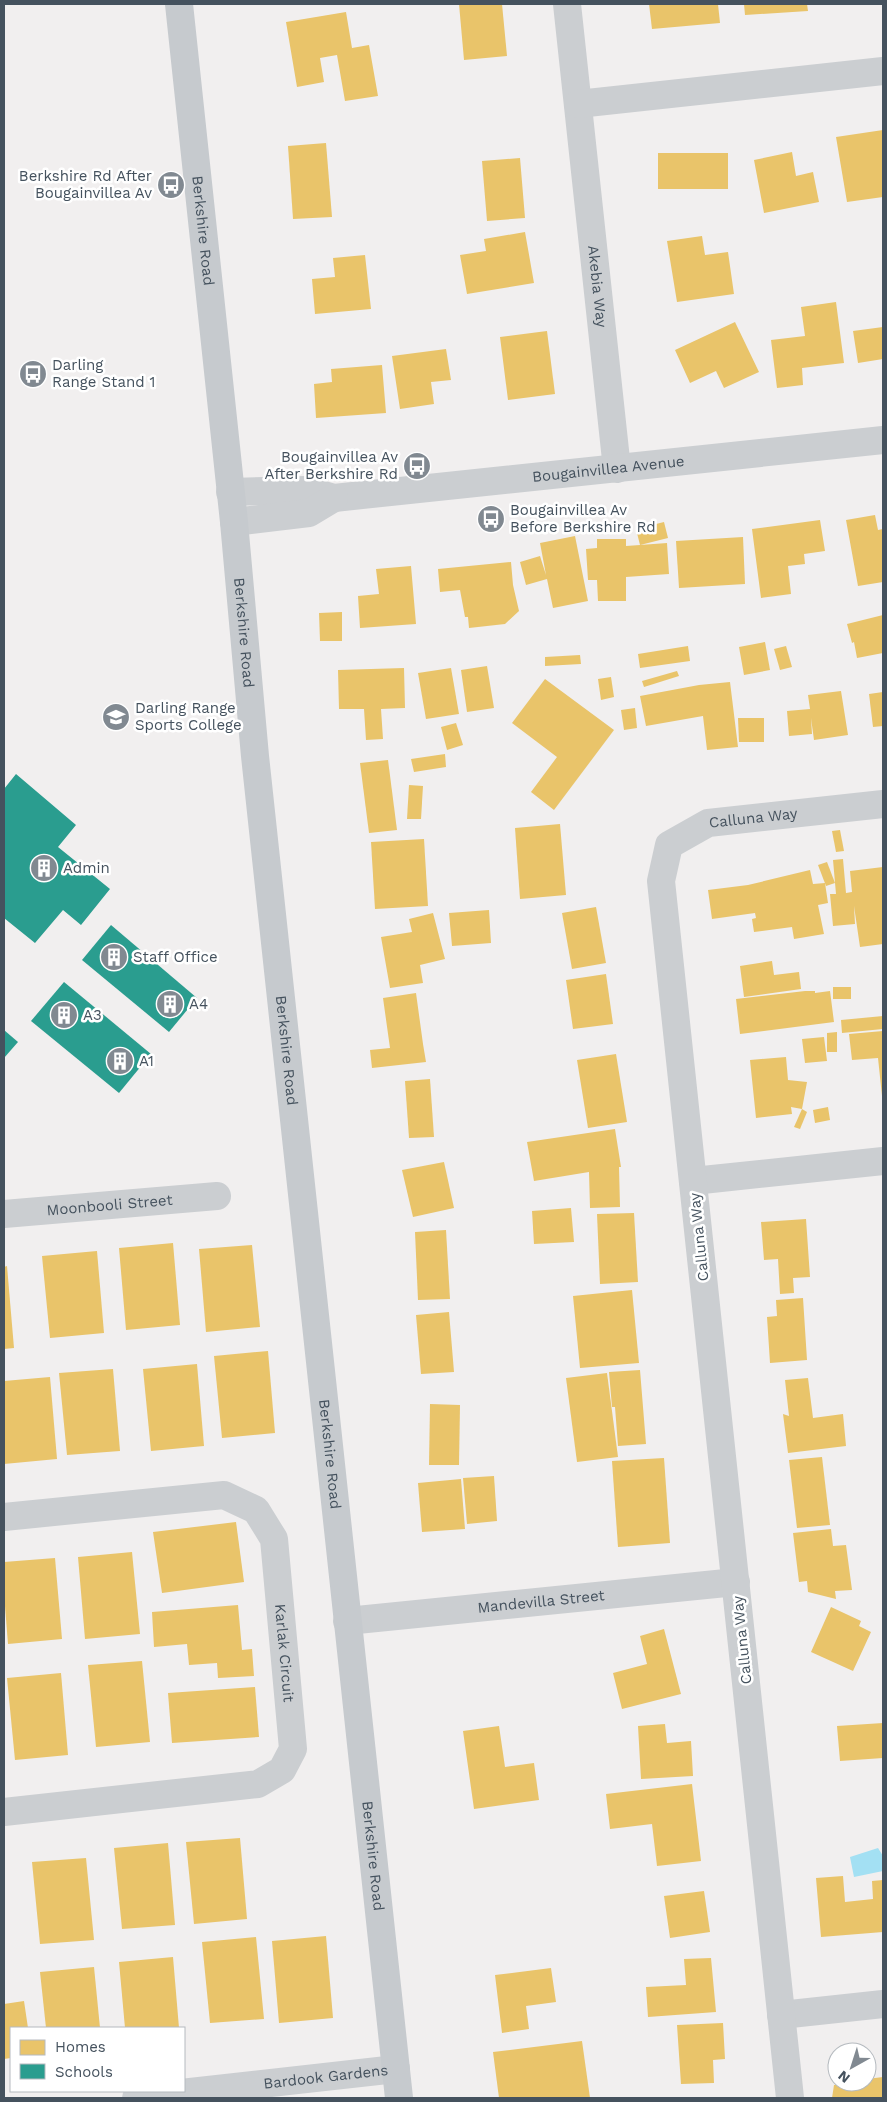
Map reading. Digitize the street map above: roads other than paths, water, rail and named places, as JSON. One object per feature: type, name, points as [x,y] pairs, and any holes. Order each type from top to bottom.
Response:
[{"type":"main road","name":"Berkshire Road","points":[[179,4],[234,522],[255,756],[399,2098]]},
{"type":"street","name":"Akebia Way","points":[[567,4],[617,469]]},
{"type":"street","points":[[578,104],[883,71]]},
{"type":"street","name":"Bougainvillea Avenue","points":[[230,492],[306,490],[334,498],[883,440]]},
{"type":"street","name":"Bougainvillea Avenue","points":[[234,522],[309,513],[334,498]]},
{"type":"street","name":"Calluna Way","points":[[790,2098],[661,881],[669,845],[708,823],[883,804]]},
{"type":"street","name":"Calluna Way","points":[[693,1181],[883,1161]]},
{"type":"street","name":"Moonbooli Street","points":[[4,1214],[217,1196]]},
{"type":"street","name":"Karlak Circuit","points":[[4,1517],[224,1495],[256,1510],[274,1539],[293,1749],[282,1770],[258,1784],[4,1812]]},
{"type":"street","name":"Mandevilla Street","points":[[347,1621],[736,1582]]},
{"type":"street","points":[[781,2015],[883,2004]]},
{"type":"street","name":"Bardook Gardens","points":[[136,2098],[396,2069]]},
{"type":"water","points":[[878,1848],[883,1856],[883,1871],[854,1877],[850,1857]]},
{"type":"place","name":"Berkshire Rd After Bougainvillea Av","points":[[171,185]]},
{"type":"place","name":"Darling Range Stand 1","points":[[33,374]]},
{"type":"place","name":"Bougainvillea Av After Berkshire Rd","points":[[417,466]]},
{"type":"place","name":"Bougainvillea Av Before Berkshire Rd","points":[[491,519]]},
{"type":"place","name":"Darling Range Sports College","points":[[116,717]]},
{"type":"place","name":"Admin","points":[[44,868]]},
{"type":"place","name":"Staff Office","points":[[114,957]]},
{"type":"place","name":"A4","points":[[170,1004]]},
{"type":"place","name":"A3","points":[[64,1015]]},
{"type":"place","name":"A1","points":[[120,1061]]}]
